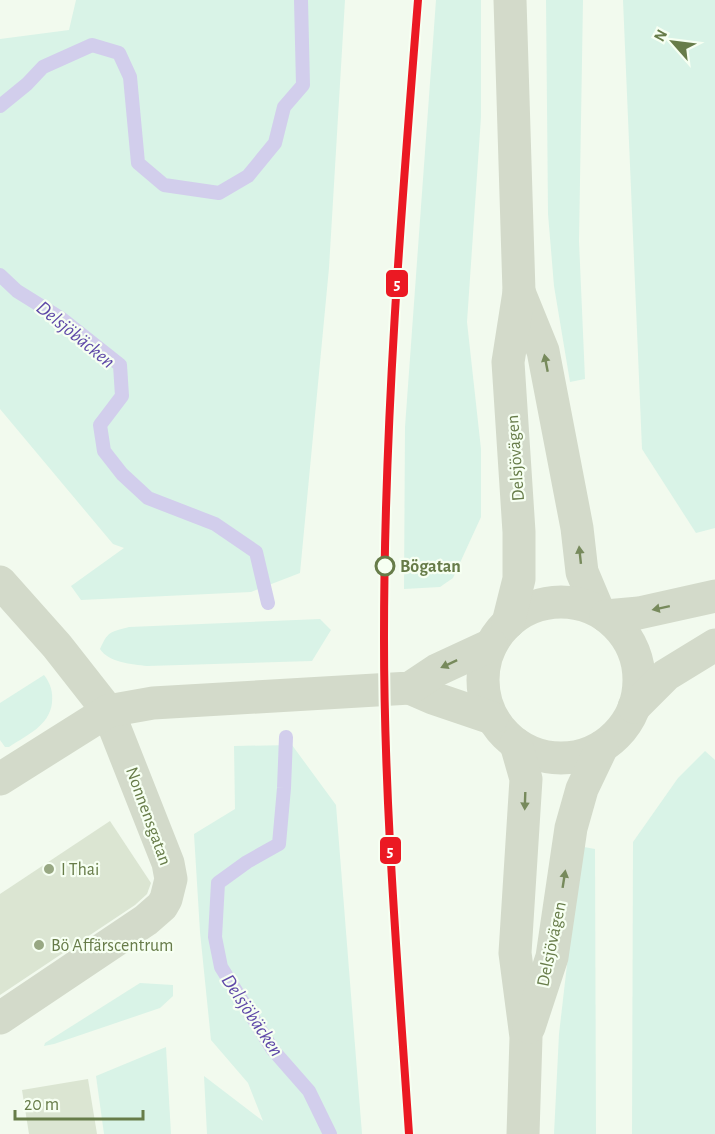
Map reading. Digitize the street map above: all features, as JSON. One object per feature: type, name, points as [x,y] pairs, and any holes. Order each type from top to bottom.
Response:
[{"type":"street","name":"Delsjövägen","points":[[499,634],[519,579],[519,532],[508,362],[519,292],[510,0]]},
{"type":"street","name":"Delsjövägen","points":[[519,292],[543,351],[577,528],[582,573],[602,613]]},
{"type":"street","name":"Nonnensgatan","points":[[0,582],[57,646],[108,711],[168,863],[170,888],[162,906],[146,920],[0,1018]]},
{"type":"street","points":[[602,613],[639,613],[715,596]]},
{"type":"street","points":[[410,688],[499,634],[531,607],[549,603],[579,603],[602,613],[627,637],[635,653],[639,669],[639,687],[634,707]]},
{"type":"street","points":[[499,634],[483,670],[484,694],[492,718],[516,744],[538,755],[555,758],[583,755],[602,747],[618,734],[634,707],[666,675],[715,645]]},
{"type":"street","points":[[0,779],[108,711],[153,703],[410,688],[492,718]]},
{"type":"street","name":"Delsjövägen","points":[[516,744],[526,779],[515,953],[526,1037],[523,1134]]},
{"type":"street","name":"Delsjövägen","points":[[526,1037],[552,957],[571,828],[582,789],[602,747]]},
{"type":"green space","points":[[76,0],[345,0],[329,268],[300,573],[251,592],[81,600],[71,586],[124,548],[113,544],[0,409],[0,39],[69,30]]},
{"type":"green space","points":[[436,0],[481,0],[481,117],[467,322],[481,449],[481,517],[453,578],[440,587],[404,589],[405,427]]},
{"type":"green space","points":[[546,0],[583,0],[579,241],[585,379],[570,382],[554,286],[548,214]]},
{"type":"green space","points":[[623,0],[715,0],[715,528],[696,533],[642,449]]},
{"type":"green space","points":[[320,619],[331,630],[312,661],[147,666],[115,660],[100,649],[110,634],[129,627]]},
{"type":"green space","points":[[44,675],[50,685],[52,695],[47,718],[30,734],[9,747],[5,747],[0,740],[0,703]]},
{"type":"green space","points":[[292,745],[336,805],[362,1134],[207,1134],[204,1076],[263,1121],[248,1083],[211,1040],[200,932],[194,834],[235,809],[234,746]]},
{"type":"green space","points":[[705,751],[715,760],[715,1134],[632,1134],[633,842],[678,778]]},
{"type":"green space","points":[[584,847],[595,849],[596,1134],[554,1134],[559,1034],[574,904]]},
{"type":"green space","points":[[140,983],[173,985],[173,996],[160,1008],[44,1046],[45,1043]]},
{"type":"green space","points":[[166,1047],[171,1134],[104,1134],[96,1076]]},
{"type":"building","name":"Bö Affärscentrum","points":[[110,821],[151,883],[147,894],[135,905],[0,995],[0,894]]},
{"type":"building","points":[[88,1079],[97,1134],[29,1134],[22,1090]]},
{"type":"waterway","name":"Delsjöbäcken","points":[[0,106],[27,84],[43,67],[92,45],[119,53],[130,77],[138,163],[164,185],[219,193],[248,176],[275,143],[284,107],[303,85],[301,0]]},
{"type":"waterway","name":"Delsjöbäcken","points":[[0,275],[17,291],[62,319],[120,365],[122,396],[100,425],[104,451],[122,474],[148,498],[215,524],[256,552],[268,603]]},
{"type":"waterway","name":"Delsjöbäcken","points":[[286,737],[279,844],[247,862],[218,883],[215,937],[221,967],[273,1050],[309,1091],[330,1134]]},
{"type":"transit line","name":"5","points":[[409,1134],[389,824],[384,638],[390,398],[418,0]]},
{"type":"place","name":"Bögatan","points":[[385,566]]},
{"type":"place","name":"I Thai","points":[[49,869]]},
{"type":"place","name":"Bö Affärscentrum","points":[[39,945]]}]
